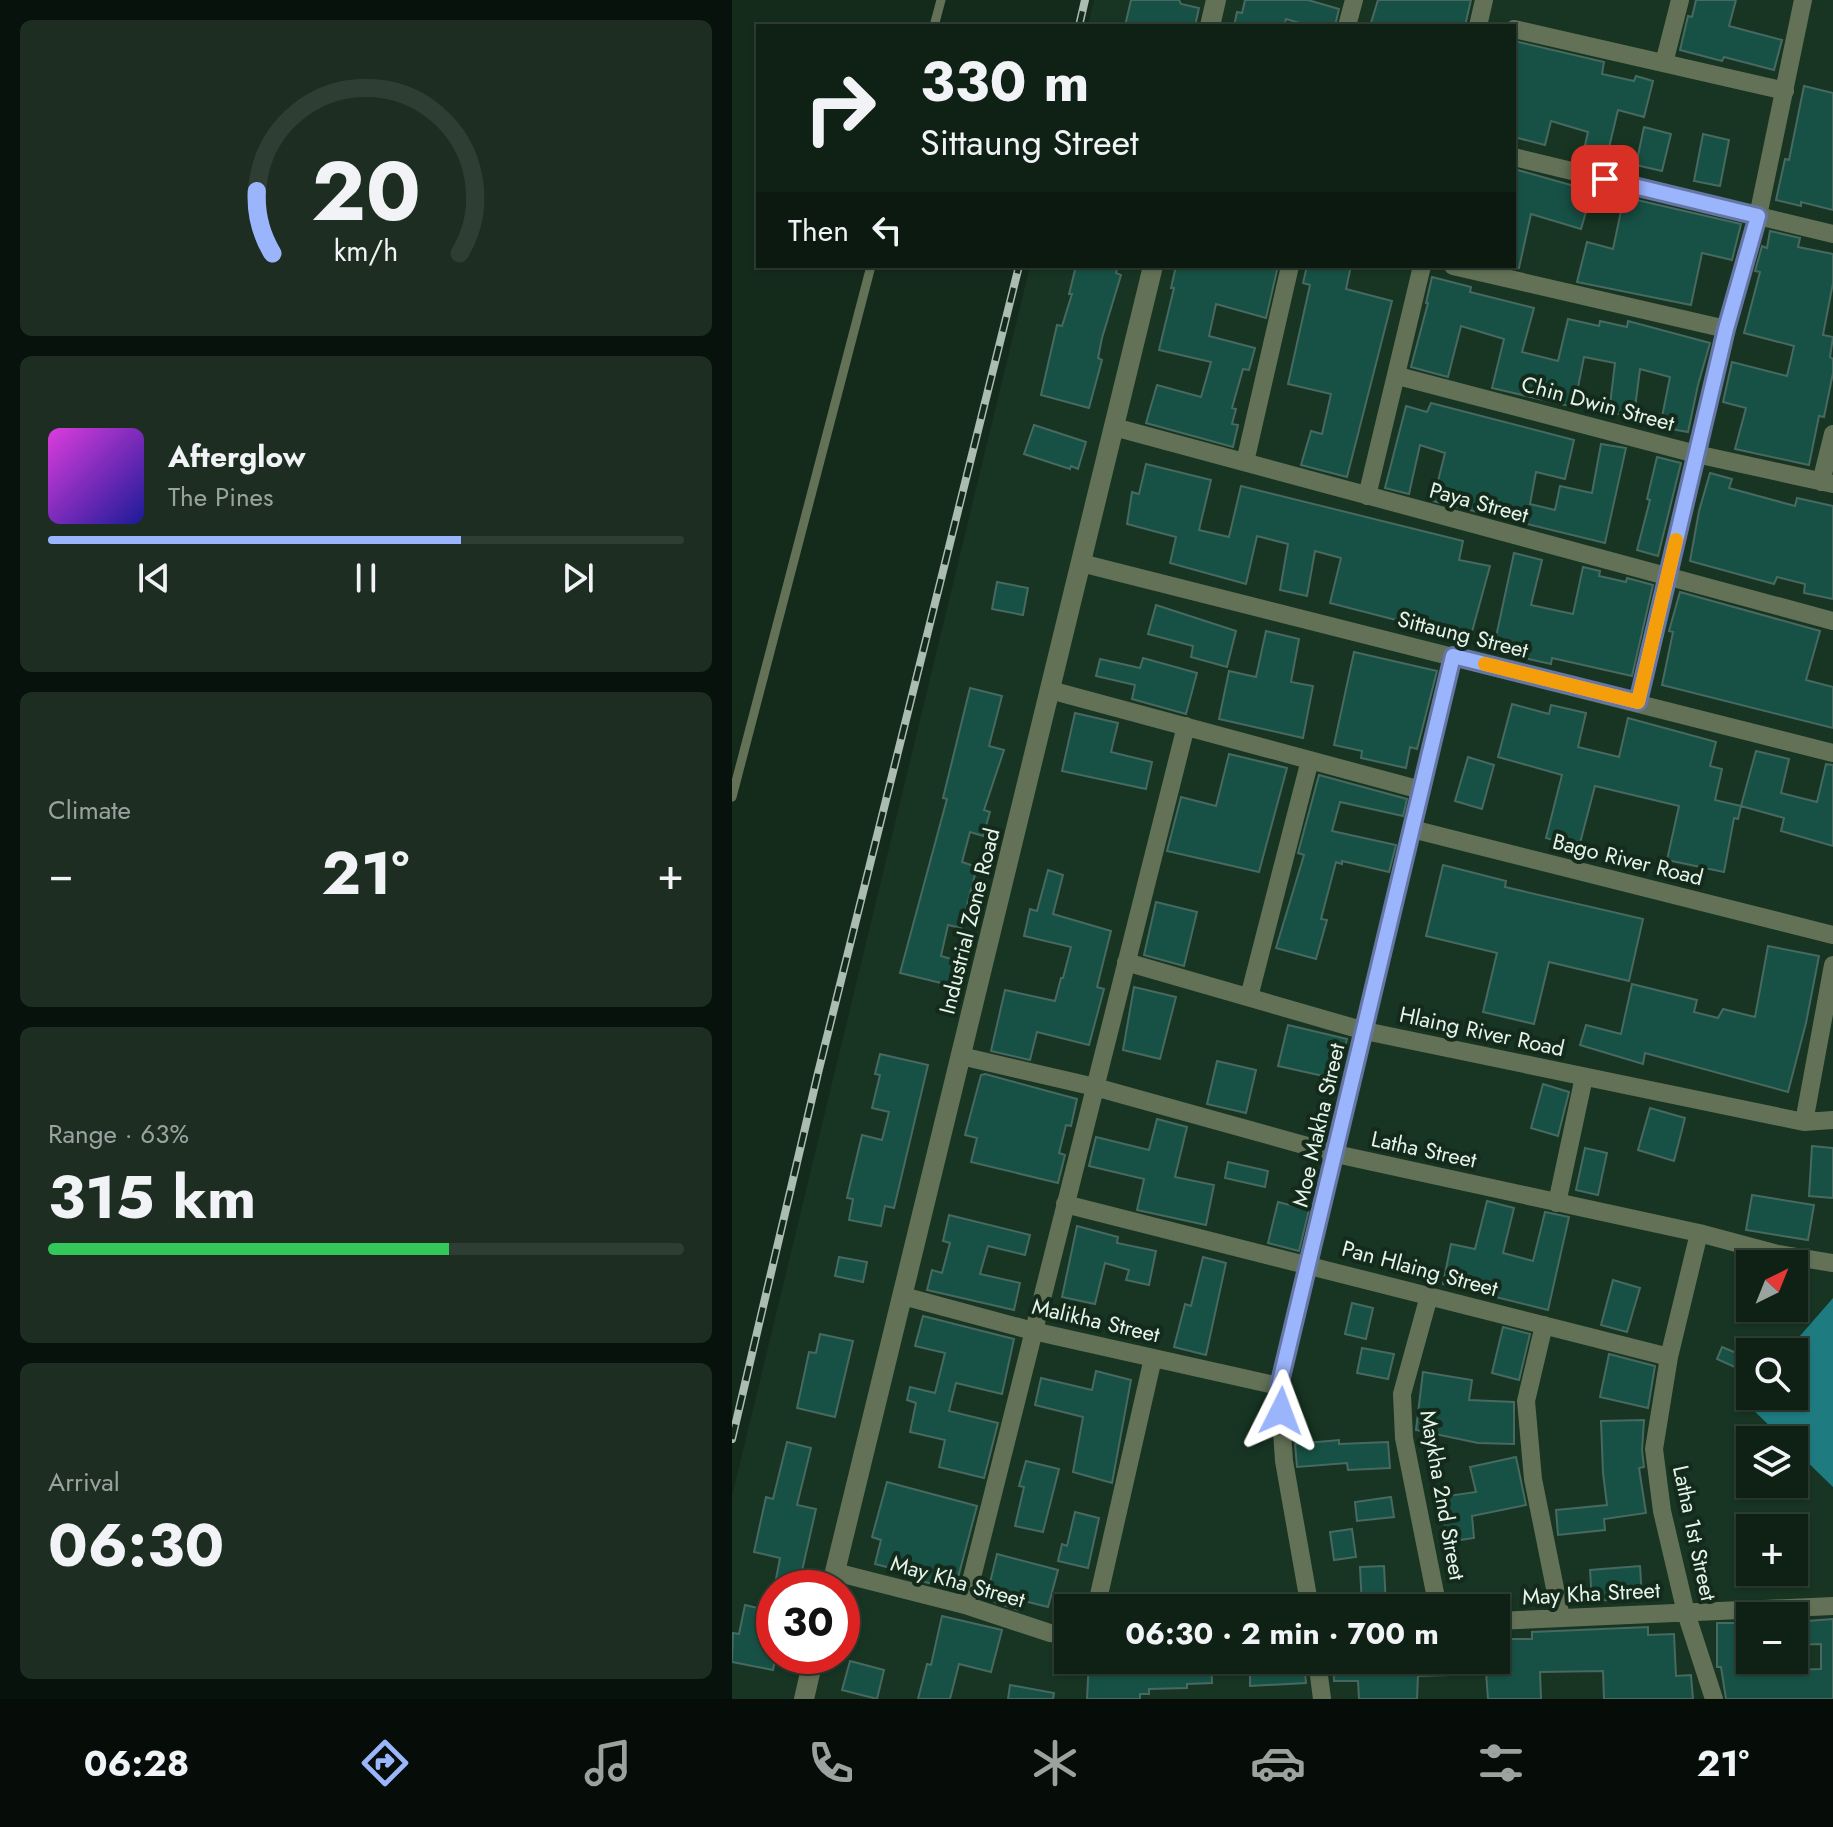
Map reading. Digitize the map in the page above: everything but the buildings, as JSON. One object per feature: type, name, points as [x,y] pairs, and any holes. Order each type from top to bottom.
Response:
[{"type":"street","points":[[1210,24],[1216,0]]},
{"type":"street","points":[[1348,24],[1354,0]]},
{"type":"street","points":[[1479,23],[1484,0]]},
{"type":"street","points":[[1664,63],[1680,0]]},
{"type":"street","points":[[1638,702],[1726,329],[1758,216],[1803,0]]},
{"type":"street","points":[[1516,29],[1785,91]]},
{"type":"street","points":[[1516,157],[1833,234]]},
{"type":"street","name":"Industrial Zone Road","points":[[835,1570],[1153,268]]},
{"type":"street","points":[[1245,462],[1290,268]]},
{"type":"street","points":[[1367,496],[1422,268]]},
{"type":"street","points":[[1462,268],[1726,329]]},
{"type":"street","name":"Chin Dwin Street","points":[[1398,376],[1696,454],[1827,483]]},
{"type":"street","name":"Paya Street","points":[[1114,427],[1833,621]]},
{"type":"street","points":[[1827,483],[1833,434]]},
{"type":"street","name":"Sittaung Street","points":[[1081,563],[1833,753]]},
{"type":"street","name":"Moe Makha Street","points":[[1308,1594],[1284,1461],[1279,1386],[1453,656]]},
{"type":"street","points":[[1050,690],[1421,790]]},
{"type":"street","points":[[965,1605],[1186,726]]},
{"type":"street","points":[[1249,997],[1310,760]]},
{"type":"street","name":"Bago River Road","points":[[1412,829],[1833,935]]},
{"type":"street","name":"Hlaing River Road","points":[[1126,962],[1365,1031],[1804,1122],[1833,1120]]},
{"type":"street","points":[[1804,1122],[1833,965]]},
{"type":"street","name":"Latha Street","points":[[961,1056],[1095,1087],[1336,1154],[1699,1233],[1778,1254],[1833,1263]]},
{"type":"street","points":[[1557,1203],[1584,1077]]},
{"type":"street","name":"Pan Hlaing Street","points":[[1065,1204],[1669,1357]]},
{"type":"street","name":"Latha 1st Street","points":[[1699,1233],[1669,1357],[1654,1449],[1662,1511],[1686,1613],[1714,1699]]},
{"type":"street","name":"Malikha Street","points":[[903,1296],[1033,1331],[1279,1386]]},
{"type":"street","name":"Maykha 2nd Street","points":[[1429,1296],[1402,1394],[1404,1438],[1435,1594]]},
{"type":"street","points":[[1544,1325],[1526,1401],[1533,1479],[1561,1618]]},
{"type":"street","points":[[1099,1594],[1153,1358]]},
{"type":"street","name":"May Kha Street","points":[[860,1585],[965,1605],[1054,1633]]},
{"type":"street","name":"May Kha Street","points":[[1510,1620],[1833,1606]]},
{"type":"street","points":[[804,1699],[810,1674]]},
{"type":"street","points":[[1319,1674],[1322,1699]]},
{"type":"lane","points":[[935,24],[941,0]]},
{"type":"lane","points":[[732,797],[737,750],[870,268]]},
{"type":"shaded area","points":[[1094,0],[1833,0],[1833,1699],[732,1699],[732,1496],[1030,268],[1516,268],[1516,24],[1088,24]]},
{"type":"water","points":[[1833,1298],[1833,1487],[1808,1463],[1808,1426],[1770,1426],[1753,1410],[1808,1410],[1808,1338],[1798,1338]]},
{"type":"railway","points":[[1079,24],[1085,0]]},
{"type":"railway","points":[[732,1439],[818,1073],[1019,268]]},
{"type":"slow traffic","points":[[1485,664],[1638,702],[1676,540]]},
{"type":"route","points":[[1281,1411],[1279,1386],[1453,656],[1638,702],[1726,329],[1758,216],[1605,179]]}]
